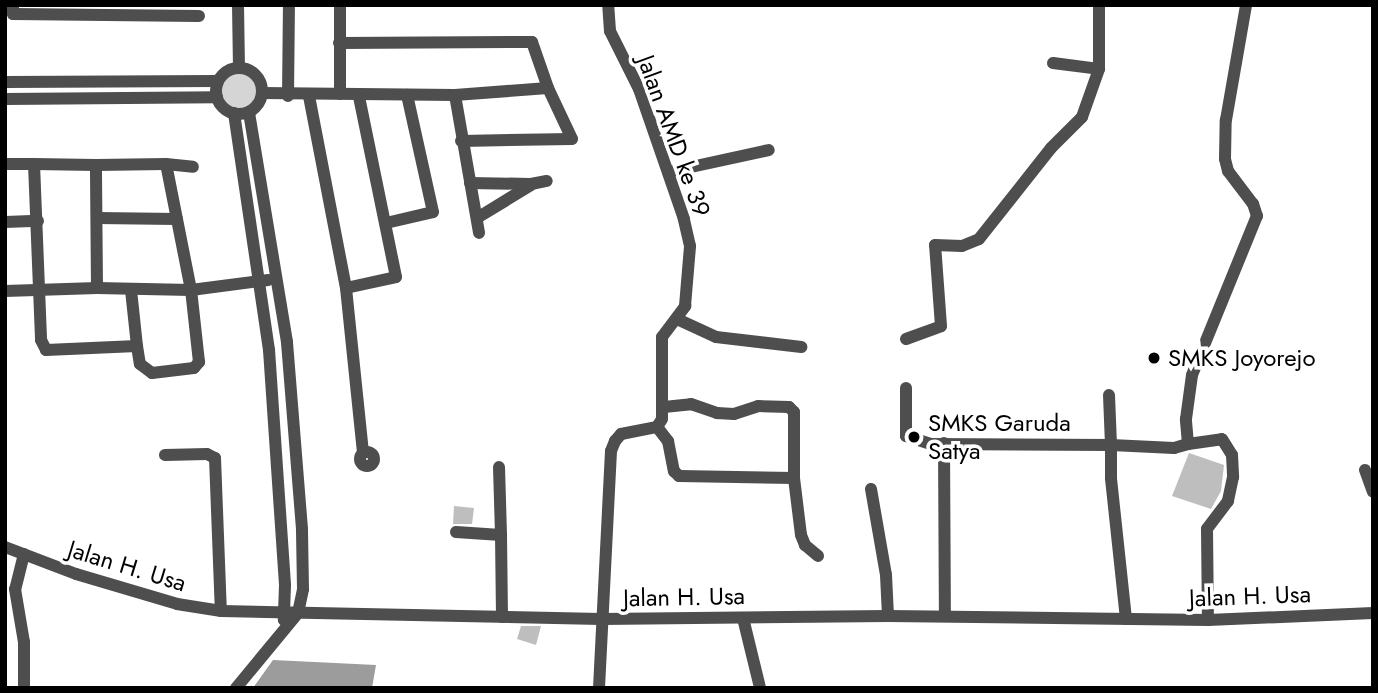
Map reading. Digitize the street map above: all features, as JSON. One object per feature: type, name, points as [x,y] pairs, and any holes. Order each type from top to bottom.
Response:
[{"type":"street","points":[[13,5],[13,15],[173,10],[199,16]]},
{"type":"street","points":[[238,5],[239,67]]},
{"type":"street","points":[[288,96],[289,5]]},
{"type":"street","points":[[340,5],[340,94]]},
{"type":"street","name":"Jalan AMD ke 39","points":[[608,5],[610,31],[639,89],[690,246],[685,306],[677,319],[666,327],[662,337],[664,407],[657,427]]},
{"type":"street","points":[[906,339],[941,326],[935,245],[962,246],[979,239],[1051,148],[1082,117],[1099,69],[1099,5]]},
{"type":"street","points":[[1188,444],[1186,419],[1192,374],[1256,216],[1253,204],[1228,171],[1225,159],[1226,120],[1247,5]]},
{"type":"street","points":[[339,43],[532,42],[548,88],[572,139],[461,141]]},
{"type":"street","points":[[1053,63],[1099,69]]},
{"type":"street","points":[[239,67],[252,71],[260,81],[262,93],[258,104],[249,112],[234,113],[223,107],[217,97],[218,81],[227,71],[239,67]]},
{"type":"street","points":[[5,82],[218,81]]},
{"type":"street","points":[[262,93],[288,96],[455,95],[548,88]]},
{"type":"street","points":[[386,223],[432,212],[407,95]]},
{"type":"street","points":[[455,95],[479,233]]},
{"type":"street","points":[[309,96],[346,288],[364,459],[350,466]]},
{"type":"street","points":[[346,288],[396,276],[359,96]]},
{"type":"street","points":[[5,99],[217,97]]},
{"type":"street","points":[[236,688],[298,613],[303,589],[302,529],[287,342],[249,112]]},
{"type":"street","points":[[234,113],[270,364],[285,585],[285,627]]},
{"type":"street","points":[[668,172],[769,150]]},
{"type":"street","points":[[5,164],[166,164],[193,167]]},
{"type":"street","points":[[34,164],[41,340],[46,350],[137,346]]},
{"type":"street","points":[[131,289],[140,364],[152,373],[197,366],[191,290],[166,164]]},
{"type":"street","points":[[96,165],[97,288]]},
{"type":"street","points":[[470,183],[531,184],[547,181]]},
{"type":"street","points":[[477,218],[531,184]]},
{"type":"street","points":[[97,218],[177,219]]},
{"type":"street","points":[[5,222],[37,221]]},
{"type":"street","points":[[5,291],[97,288],[191,290],[276,280]]},
{"type":"street","points":[[677,319],[716,337],[802,347]]},
{"type":"street","points":[[906,388],[906,436],[931,444],[1174,448],[1222,439],[1231,455],[1233,477],[1228,500],[1207,529],[1208,620]]},
{"type":"street","points":[[1109,395],[1111,478],[1126,619]]},
{"type":"street","points":[[664,407],[691,404],[717,413],[734,414],[758,406],[789,407],[794,412],[794,478],[801,536],[805,545],[818,556]]},
{"type":"street","points":[[599,688],[611,452],[621,434],[657,427],[668,441],[674,471],[680,475],[794,478]]},
{"type":"street","points":[[944,443],[945,616]]},
{"type":"street","points":[[165,455],[208,454],[215,458],[221,611]]},
{"type":"street","points":[[499,467],[502,617]]},
{"type":"street","points":[[1366,470],[1373,492]]},
{"type":"street","points":[[871,488],[886,575],[888,616]]},
{"type":"street","points":[[456,532],[500,535]]},
{"type":"street","name":"Jalan H. Usa","points":[[5,547],[177,604],[221,611],[601,619],[945,616],[1208,620],[1373,612]]},
{"type":"street","points":[[24,554],[15,589],[24,642],[24,688]]},
{"type":"street","points":[[743,618],[760,688]]},
{"type":"shaded area","points":[[235,72],[244,73],[251,78],[256,85],[256,103],[251,110],[244,115],[235,116],[226,115],[219,110],[214,103],[213,94],[214,85],[219,78],[226,73]]},
{"type":"shaded area","points":[[273,660],[376,665],[372,688],[253,688]]},
{"type":"building","points":[[1189,453],[1224,465],[1221,491],[1211,509],[1172,496]]},
{"type":"building","points":[[454,506],[474,508],[472,524],[453,524]]},
{"type":"building","points":[[521,626],[541,626],[536,645],[517,639]]},
{"type":"place","name":"SMKS Joyorejo","points":[[1154,358]]},
{"type":"place","name":"SMKS Garuda Satya","points":[[914,437]]}]
